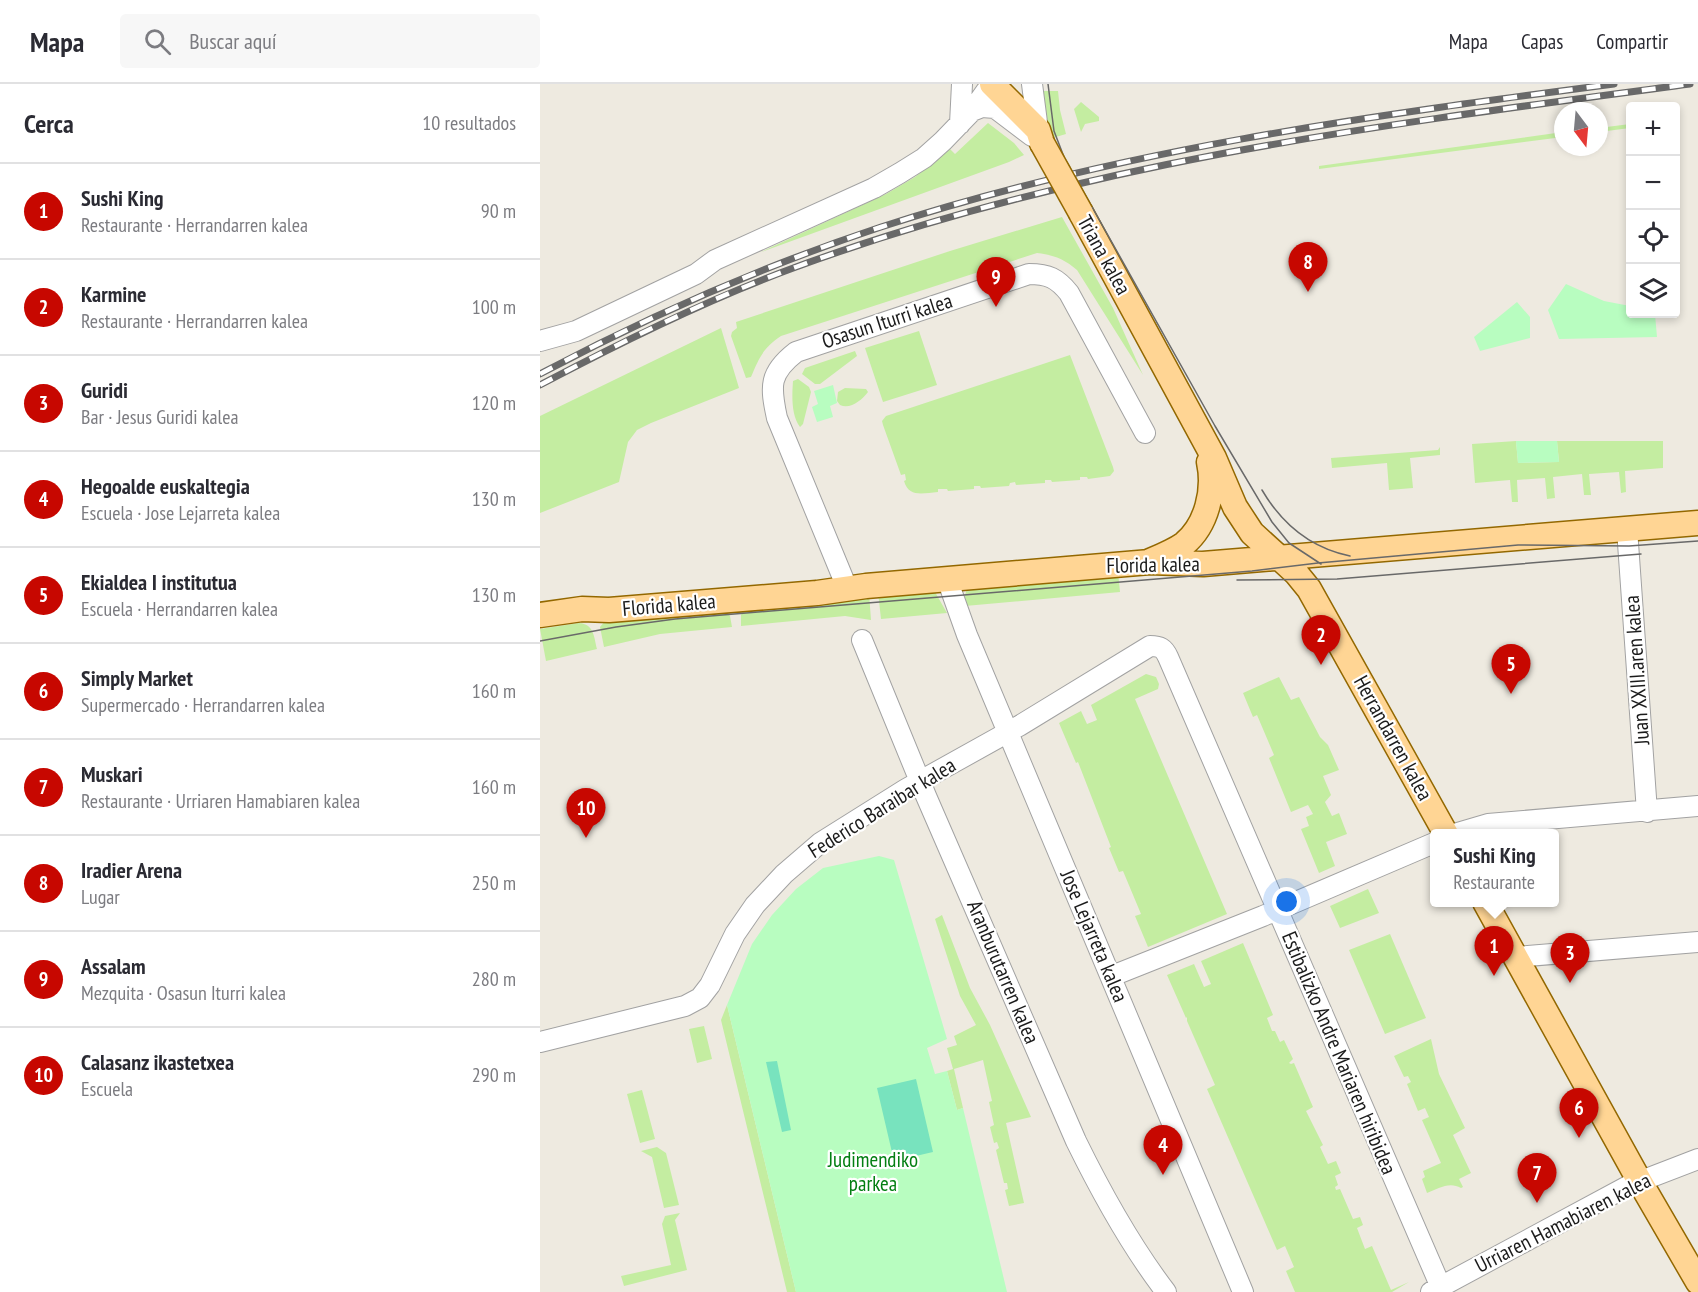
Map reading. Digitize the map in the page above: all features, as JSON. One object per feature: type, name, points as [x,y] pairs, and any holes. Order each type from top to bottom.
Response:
[{"type":"main road","name":"Triana kalea","points":[[992,84],[1040,137],[1202,437],[1235,507],[1252,533],[1277,557]]},
{"type":"main road","name":"Triana kalea","points":[[1150,562],[1184,543],[1198,527],[1204,515],[1211,476],[1202,437]]},
{"type":"main road","name":"Florida kalea","points":[[540,624],[609,610],[816,593],[947,579],[1150,562],[1203,564],[1698,523]]},
{"type":"main road","name":"Herrandarren kalea","points":[[1277,557],[1296,573],[1311,593],[1443,829]]},
{"type":"main road","name":"Florida kalea","points":[[540,615],[582,609],[609,610]]},
{"type":"main road","points":[[1487,907],[1698,1282]]},
{"type":"street","points":[[962,84],[966,117]]},
{"type":"street","points":[[540,330],[566,322],[693,265],[715,260],[874,188],[924,158],[966,117],[992,84]]},
{"type":"street","points":[[1032,84],[1040,137]]},
{"type":"street","points":[[966,117],[982,108],[995,108],[1040,137]]},
{"type":"street","points":[[540,341],[576,331],[696,274],[715,260]]},
{"type":"street","name":"Osasun Iturri kalea","points":[[846,589],[777,418],[772,390],[774,376],[785,360],[796,351],[1029,274],[1051,276],[1069,292],[1145,433]]},
{"type":"street","name":"Juan XXIII.aren kalea","points":[[1627,529],[1647,812]]},
{"type":"street","name":"Jose Lejarreta kalea","points":[[947,579],[967,635],[1007,732],[1244,1292]]},
{"type":"street","name":"Aranburutarren kalea","points":[[862,640],[920,781],[1076,1141],[1102,1195],[1124,1232],[1166,1292]]},
{"type":"street","name":"Federico Baraibar kalea","points":[[540,1042],[685,1006],[700,998],[710,985],[735,934],[755,905],[784,874],[837,832],[1150,646],[1164,649]]},
{"type":"street","name":"Estibalizko Andre Mariaren hiribidea","points":[[1164,649],[1438,1290]]},
{"type":"street","points":[[1471,829],[1488,824],[1698,806]]},
{"type":"street","points":[[1112,976],[1277,910],[1430,845]]},
{"type":"street","points":[[1516,957],[1698,942]]},
{"type":"street","name":"Urriaren Hamabiaren kalea","points":[[1438,1290],[1628,1186],[1698,1159]]},
{"type":"green space","points":[[1040,91],[1058,91],[1066,134],[1049,139]]},
{"type":"green space","points":[[1081,102],[1099,117],[1099,121],[1085,124],[1081,132],[1074,109]]},
{"type":"green space","points":[[988,123],[1014,143],[1024,155],[761,252],[886,194],[915,177],[950,149],[955,154]]},
{"type":"green space","points":[[1626,125],[1626,129],[1608,131],[1608,127]]},
{"type":"green space","points":[[1554,133],[1554,138],[1319,169],[1319,166]]},
{"type":"green space","points":[[1062,217],[1113,308],[1143,375],[1077,270],[1058,258],[1037,253],[781,336],[766,349],[751,377],[746,378],[731,336],[737,328],[736,322],[950,251]]},
{"type":"green space","points":[[1566,284],[1604,301],[1626,305],[1626,318],[1655,318],[1657,337],[1559,339],[1548,310]]},
{"type":"green space","points":[[1517,302],[1530,317],[1530,338],[1480,351],[1474,337]]},
{"type":"green space","points":[[721,328],[739,388],[637,430],[628,442],[619,482],[540,513],[540,416]]},
{"type":"green space","points":[[919,331],[937,385],[883,402],[865,348]]},
{"type":"green space","points":[[855,351],[857,356],[820,384],[815,384],[802,374],[805,368]]},
{"type":"green space","points":[[1070,355],[1113,467],[1114,471],[1110,476],[1088,479],[1080,477],[1080,480],[1052,482],[1045,480],[1045,483],[1016,485],[1015,482],[1010,483],[1009,486],[981,488],[974,486],[974,489],[948,491],[938,489],[938,492],[922,493],[909,490],[904,481],[906,480],[905,474],[901,475],[883,425],[882,421],[886,416]]},
{"type":"green space","points":[[798,379],[809,387],[811,392],[803,424],[800,427],[795,417],[792,399],[793,381]]},
{"type":"green space","points":[[833,385],[837,403],[830,406],[833,417],[817,422],[812,407],[818,404],[814,391]]},
{"type":"green space","points":[[845,388],[866,389],[868,392],[856,403],[844,406],[837,401],[838,392]]},
{"type":"green space","points":[[1516,441],[1518,463],[1559,462],[1557,441],[1663,441],[1663,468],[1625,471],[1626,492],[1621,493],[1619,472],[1589,474],[1591,495],[1584,495],[1582,474],[1553,477],[1555,498],[1547,499],[1545,478],[1517,480],[1518,502],[1512,502],[1510,480],[1475,483],[1472,444]]},
{"type":"green space","points":[[1516,441],[1557,441],[1559,462],[1518,463]]},
{"type":"green space","points":[[1440,447],[1440,455],[1410,458],[1413,488],[1389,490],[1387,463],[1332,468],[1331,458],[1438,450]]},
{"type":"green space","points":[[1118,572],[1120,592],[965,606],[967,589]]},
{"type":"green space","points":[[878,592],[935,592],[947,613],[881,619]]},
{"type":"green space","points":[[869,593],[871,620],[845,616],[741,626],[741,615],[744,610]]},
{"type":"green space","points":[[726,611],[730,616],[732,627],[660,634],[604,647],[600,627],[606,620]]},
{"type":"green space","points":[[579,623],[588,626],[594,636],[597,649],[546,661],[540,629]]},
{"type":"green space","points":[[1146,674],[1156,677],[1159,684],[1158,689],[1135,699],[1227,914],[1148,947],[1135,916],[1141,914],[1123,871],[1119,872],[1078,762],[1076,763],[1059,723],[1081,711],[1087,724],[1097,720],[1091,705]]},
{"type":"green space","points":[[1279,677],[1291,700],[1299,697],[1320,737],[1328,745],[1339,770],[1323,776],[1331,795],[1325,802],[1332,816],[1339,813],[1347,834],[1326,842],[1335,866],[1319,873],[1301,829],[1309,826],[1306,817],[1313,814],[1308,805],[1291,812],[1269,758],[1274,755],[1257,715],[1253,717],[1243,693]]},
{"type":"green space","name":"Judimendiko parkea","points":[[879,856],[894,860],[947,1039],[927,1048],[935,1074],[947,1071],[957,1110],[963,1108],[1007,1292],[796,1292],[727,1005],[752,944],[772,915],[796,889],[823,868]]},
{"type":"green space","points":[[1368,889],[1379,913],[1340,928],[1330,906]]},
{"type":"green space","points":[[942,915],[970,988],[990,1025],[1031,1117],[1006,1123],[1024,1203],[1009,1206],[1005,1190],[1008,1189],[1007,1183],[1004,1183],[996,1150],[999,1148],[997,1142],[994,1143],[990,1127],[994,1125],[989,1102],[992,1101],[983,1060],[954,1069],[963,1108],[957,1110],[947,1071],[953,1069],[947,1048],[957,1045],[954,1036],[976,1025],[960,996],[935,919]]},
{"type":"green space","points":[[1390,934],[1426,1018],[1385,1034],[1349,950]]},
{"type":"green space","points":[[1243,943],[1273,1015],[1267,1018],[1272,1031],[1275,1031],[1280,1042],[1284,1040],[1293,1059],[1289,1063],[1294,1063],[1313,1107],[1306,1111],[1323,1145],[1320,1147],[1328,1164],[1336,1161],[1341,1173],[1335,1176],[1338,1185],[1335,1187],[1336,1190],[1340,1189],[1353,1219],[1360,1217],[1363,1225],[1357,1228],[1365,1249],[1372,1246],[1391,1290],[1409,1282],[1392,1292],[1295,1292],[1286,1271],[1294,1267],[1285,1246],[1277,1250],[1207,1089],[1215,1085],[1167,975],[1194,964],[1204,987],[1211,984],[1201,961]]},
{"type":"green space","points":[[727,1005],[796,1292],[787,1292],[721,1020]]},
{"type":"green space","points":[[704,1026],[712,1059],[697,1063],[689,1029]]},
{"type":"green space","points":[[1431,1039],[1439,1074],[1465,1128],[1453,1135],[1471,1173],[1459,1179],[1463,1187],[1461,1188],[1448,1185],[1427,1193],[1422,1179],[1425,1177],[1423,1171],[1441,1163],[1422,1120],[1429,1117],[1425,1108],[1418,1111],[1407,1084],[1411,1082],[1408,1076],[1404,1077],[1394,1056]]},
{"type":"green space","points":[[777,1061],[791,1130],[782,1132],[766,1062]]},
{"type":"green space","points":[[916,1079],[933,1152],[894,1161],[877,1088]]},
{"type":"green space","points":[[642,1090],[655,1139],[640,1143],[627,1094]]},
{"type":"green space","points":[[657,1147],[666,1153],[679,1205],[664,1208],[652,1157],[641,1151]]},
{"type":"green space","points":[[680,1213],[675,1220],[687,1270],[624,1286],[621,1276],[671,1265],[662,1224],[665,1216]]},
{"type":"tram line","points":[[1048,84],[1054,131],[1064,157],[1215,426],[1272,522],[1289,543],[1321,564]]},
{"type":"tram line","points":[[1262,490],[1279,514],[1299,533],[1323,547],[1350,556]]},
{"type":"tram line","points":[[540,641],[675,619],[1252,571],[1518,545],[1629,546],[1698,541]]},
{"type":"tram line","points":[[1237,580],[1337,579],[1641,554]]},
{"type":"railway","points":[[540,374],[665,312],[750,275],[837,242],[970,200],[1152,156],[1244,139],[1429,109],[1614,84]]},
{"type":"railway","points":[[540,385],[666,321],[763,279],[905,230],[1015,199],[1126,173],[1238,151],[1463,115],[1690,84]]},
{"type":"place","name":"Iradier Arena","points":[[1308,292]]},
{"type":"place","name":"Assalam","points":[[996,307]]},
{"type":"place","name":"Karmine","points":[[1321,665]]},
{"type":"place","name":"Ekialdea I institutua","points":[[1511,694]]},
{"type":"place","name":"Calasanz ikastetxea","points":[[586,838]]},
{"type":"place","name":"Sushi King","points":[[1494,976]]},
{"type":"place","name":"Guridi","points":[[1570,983]]},
{"type":"place","name":"Simply Market","points":[[1579,1138]]},
{"type":"place","name":"Hegoalde euskaltegia","points":[[1163,1175]]},
{"type":"place","name":"Muskari","points":[[1537,1203]]}]
